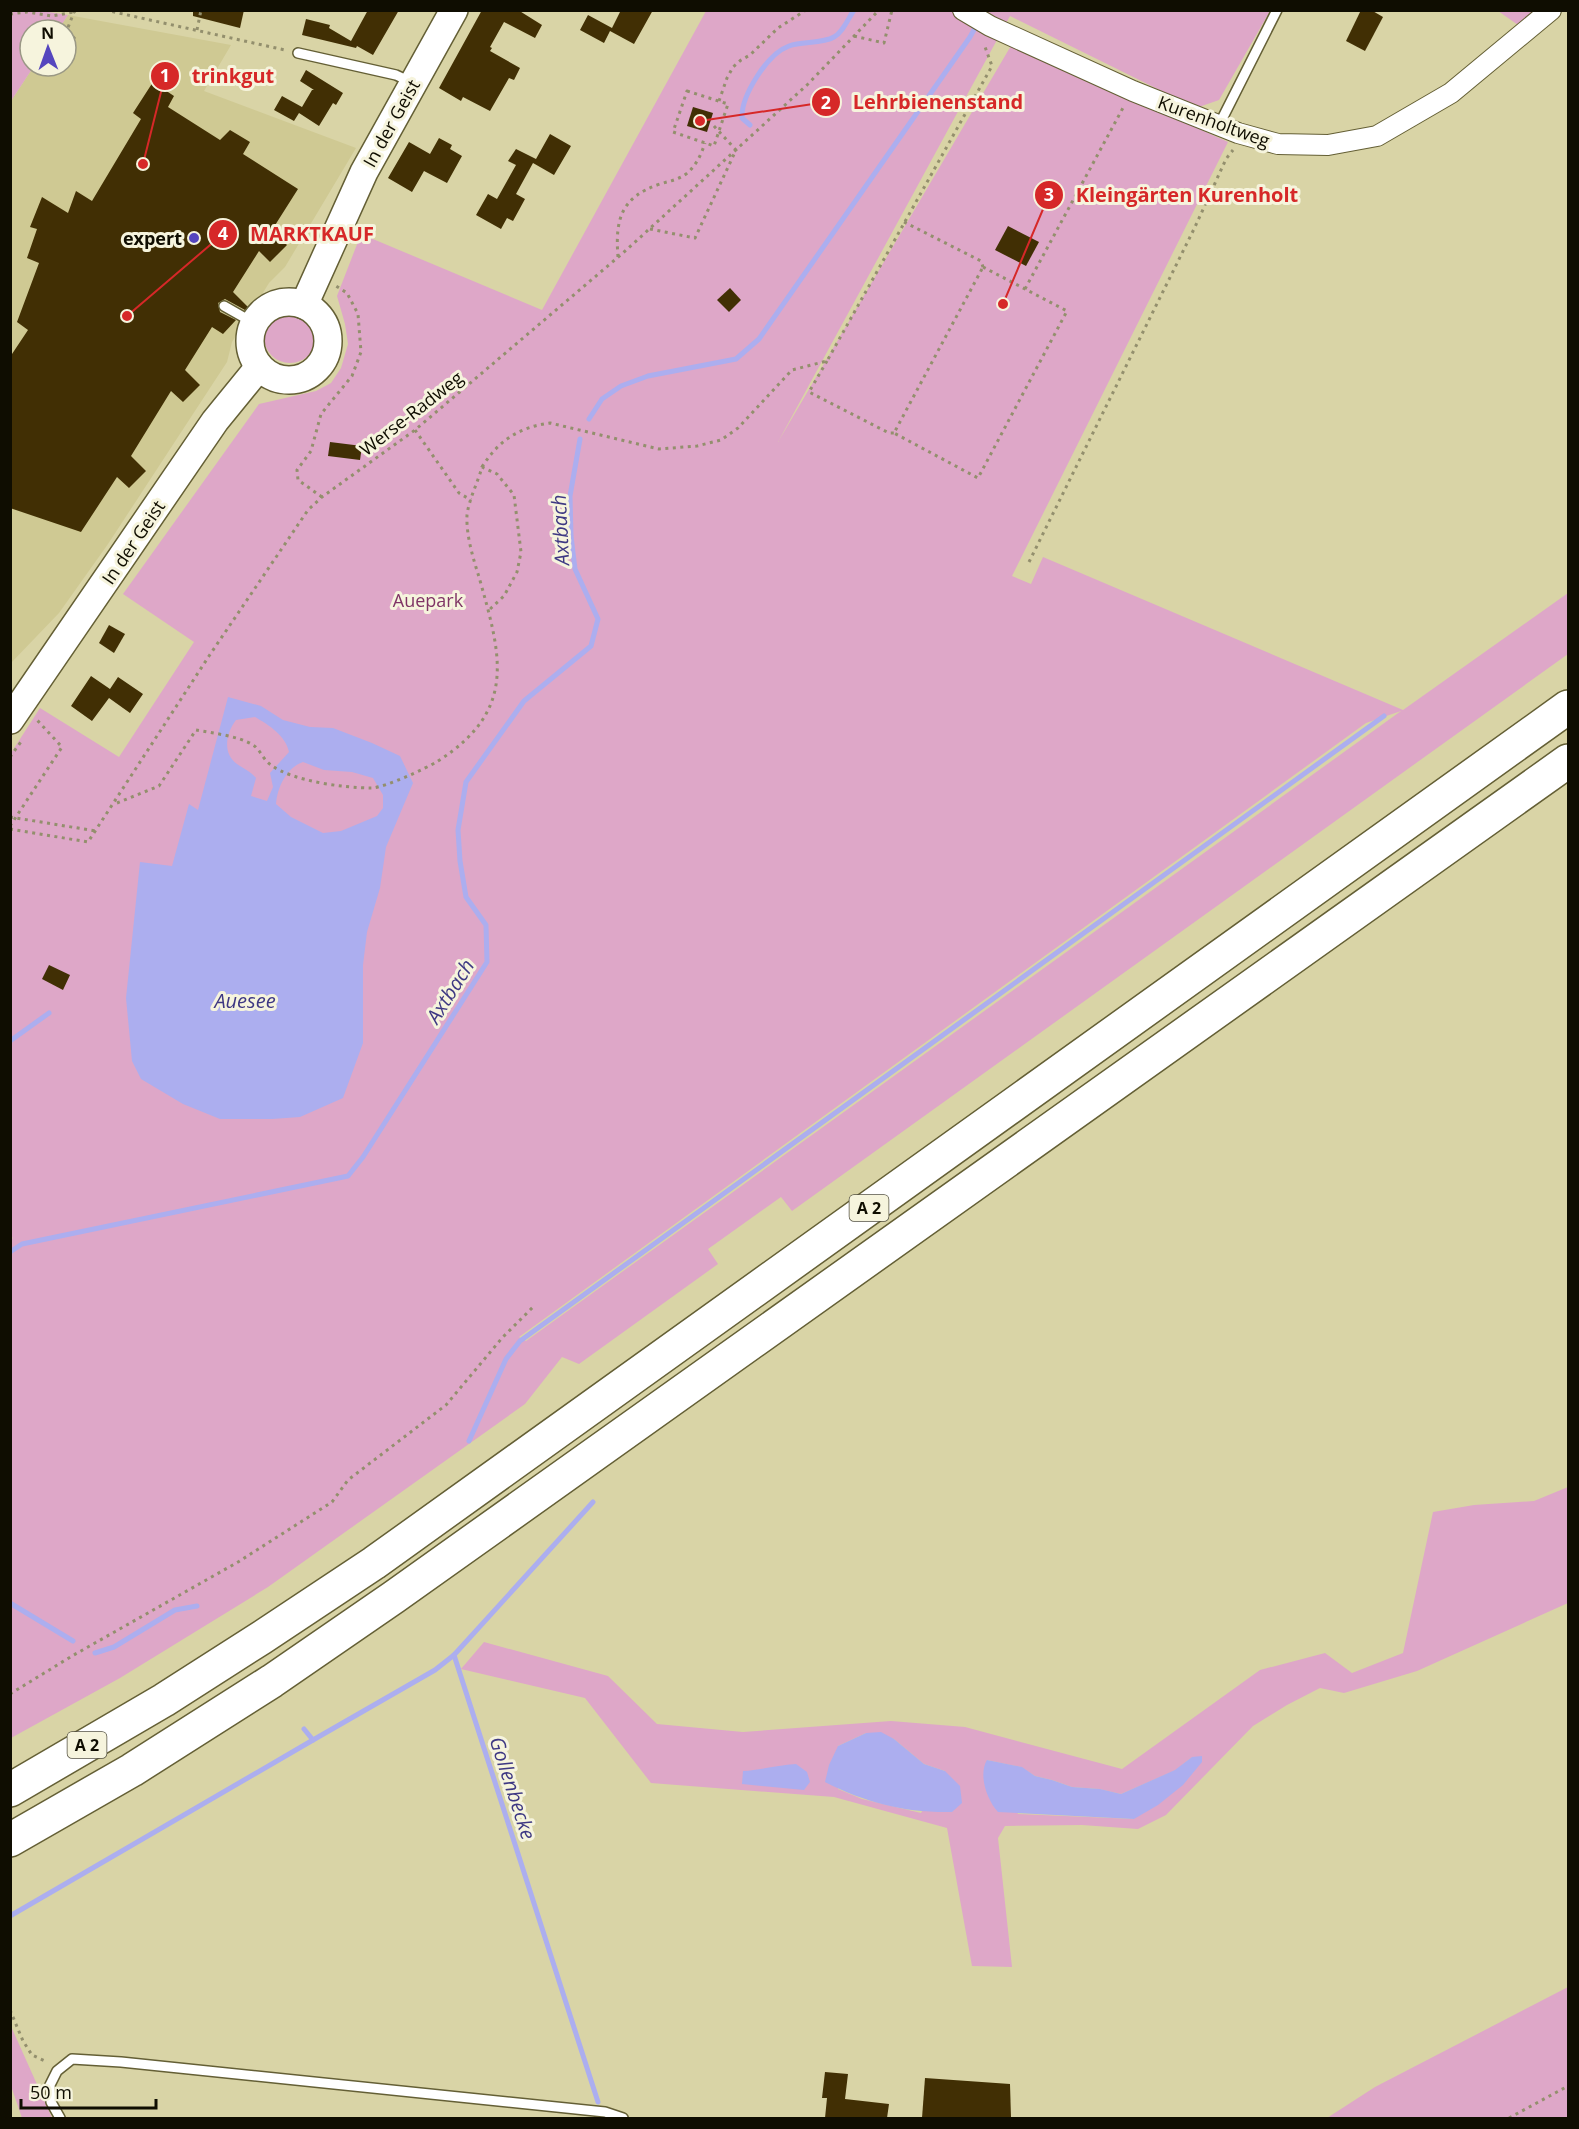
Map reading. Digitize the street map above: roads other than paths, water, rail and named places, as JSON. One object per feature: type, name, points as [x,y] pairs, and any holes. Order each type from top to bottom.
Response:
[{"type":"highway","name":"A 2","points":[[10,1790],[164,1700],[374,1563],[1569,708]]},
{"type":"highway","name":"A 2","points":[[10,1840],[132,1770],[272,1681],[385,1603],[1569,761]]},
{"type":"main road","name":"In der Geist","points":[[304,304],[364,172],[454,10]]},
{"type":"main road","points":[[281,302],[304,304],[314,310],[326,327],[328,338],[324,359],[309,374],[299,379],[278,378],[268,374],[259,367],[253,357],[250,334],[254,323],[270,306],[281,302]]},
{"type":"main road","name":"In der Geist","points":[[22,729],[42,675],[215,421],[259,367]]},
{"type":"main road","points":[[10,693],[42,675]]},
{"type":"street","name":"Kurenholtweg","points":[[966,12],[990,26],[1133,91],[1245,135],[1278,144],[1328,145],[1377,136],[1451,93],[1551,10]]},
{"type":"lane","points":[[1219,125],[1277,10]]},
{"type":"lane","points":[[298,53],[396,75],[413,84]]},
{"type":"lane","points":[[224,306],[254,323]]},
{"type":"lane","points":[[60,2118],[51,2102],[50,2085],[57,2071],[72,2060],[122,2062],[605,2112],[623,2118]]},
{"type":"water","name":"Auesee","points":[[228,697],[261,706],[283,720],[310,727],[333,728],[400,756],[413,783],[386,847],[380,888],[367,932],[363,965],[363,1043],[343,1098],[300,1117],[220,1119],[183,1104],[141,1079],[132,1061],[126,998],[140,862],[172,866],[189,804],[198,810]],"holes":[[[255,717],[281,736],[289,752],[270,773],[273,787],[267,801],[251,796],[256,778],[237,764],[227,749],[228,737],[236,720]],[[303,762],[324,770],[352,772],[373,778],[383,795],[383,808],[377,816],[341,831],[323,833],[291,817],[276,804],[277,798],[280,785],[287,774]]]},
{"type":"water","points":[[881,1732],[894,1739],[924,1764],[945,1771],[960,1786],[962,1803],[952,1812],[919,1811],[871,1801],[825,1782],[829,1765],[838,1746],[866,1733]]},
{"type":"water","points":[[1202,1756],[1202,1762],[1183,1785],[1158,1805],[1134,1819],[998,1812],[987,1794],[983,1773],[987,1760],[1022,1767],[1035,1776],[1072,1787],[1100,1789],[1121,1794],[1175,1770],[1192,1757]]},
{"type":"water","points":[[796,1764],[807,1772],[810,1782],[804,1790],[742,1784],[743,1771]]},
{"type":"waterway","points":[[750,125],[742,118],[743,109],[751,88],[764,66],[781,50],[789,46],[824,41],[834,37],[843,29],[854,10]]},
{"type":"waterway","name":"Axtbach","points":[[589,419],[602,399],[621,386],[648,376],[736,359],[759,339],[970,37],[985,10]]},
{"type":"waterway","name":"Axtbach","points":[[10,1252],[22,1244],[348,1176],[363,1157],[487,962],[486,925],[466,897],[460,861],[458,830],[466,782],[524,701],[591,646],[598,619],[575,569],[571,536],[570,496],[580,439]]},
{"type":"waterway","points":[[469,1441],[506,1359],[520,1341],[1384,716]]},
{"type":"waterway","points":[[10,1041],[49,1013]]},
{"type":"waterway","points":[[304,1729],[313,1740],[435,1670],[454,1655],[593,1502]]},
{"type":"waterway","name":"Gollenbecke","points":[[10,1603],[73,1641]]},
{"type":"waterway","name":"Gollenbecke","points":[[95,1653],[114,1647],[175,1610],[197,1606]]},
{"type":"waterway","name":"Gollenbecke","points":[[454,1655],[598,2102]]},
{"type":"waterway","points":[[10,1916],[313,1740]]},
{"type":"place","name":"Lehrbienenstand","points":[[700,121]]},
{"type":"place","name":"trinkgut","points":[[143,164]]},
{"type":"place","name":"expert","points":[[194,238]]},
{"type":"place","name":"Kleingärten Kurenholt","points":[[1003,304]]},
{"type":"place","name":"MARKTKAUF","points":[[127,316]]},
{"type":"park label","name":"Auepark","points":[[428,600]]}]
